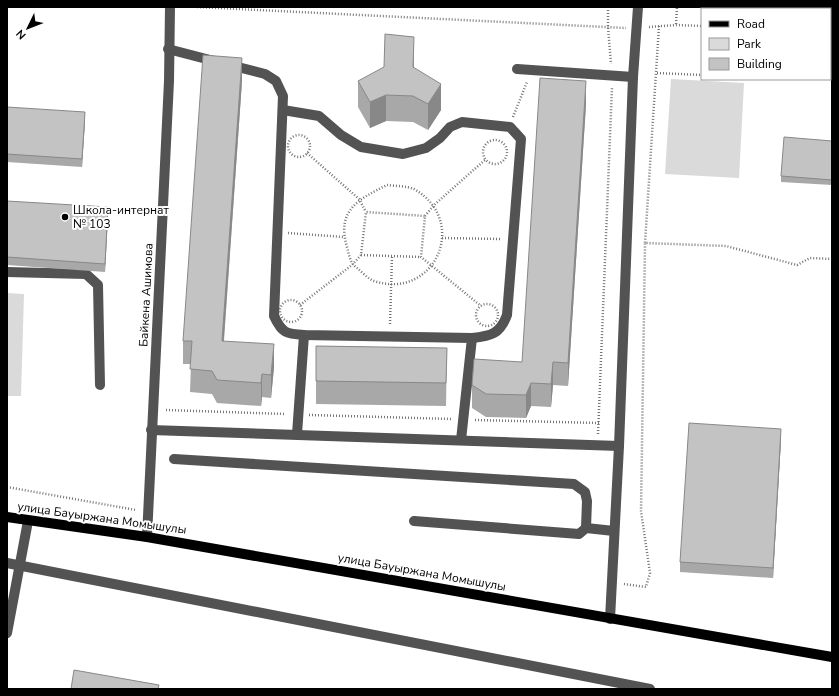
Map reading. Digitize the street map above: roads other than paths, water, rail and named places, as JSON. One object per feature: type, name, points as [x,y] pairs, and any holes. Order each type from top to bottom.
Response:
[{"type":"main road","name":"улица Бауыржана Момышулы","points":[[7,517],[28,522],[147,537],[832,657]]},
{"type":"street","name":"Байкена Ашимова","points":[[147,537],[168,89],[170,7]]},
{"type":"street","points":[[610,619],[619,446],[633,77],[638,7]]},
{"type":"street","points":[[168,49],[265,74],[276,81],[283,96],[284,110],[274,316],[280,329],[290,334],[304,336],[472,338],[486,337],[503,327],[507,315],[521,139],[510,126],[462,122],[450,127],[440,138],[426,148],[403,154],[361,148],[340,135],[319,116],[284,110]]},
{"type":"street","points":[[517,70],[633,77]]},
{"type":"street","points":[[7,272],[86,274],[94,279],[98,285],[100,385]]},
{"type":"street","points":[[297,434],[304,336]]},
{"type":"street","points":[[461,440],[472,338]]},
{"type":"street","points":[[151,430],[619,446]]},
{"type":"street","points":[[174,459],[574,484],[584,492],[587,501],[586,528]]},
{"type":"street","points":[[414,520],[579,534],[586,528],[614,531]]},
{"type":"street","points":[[7,633],[28,522]]},
{"type":"street","points":[[7,563],[650,689]]},
{"type":"place","name":"Школа-интернат № 103","points":[[65,217]]}]
